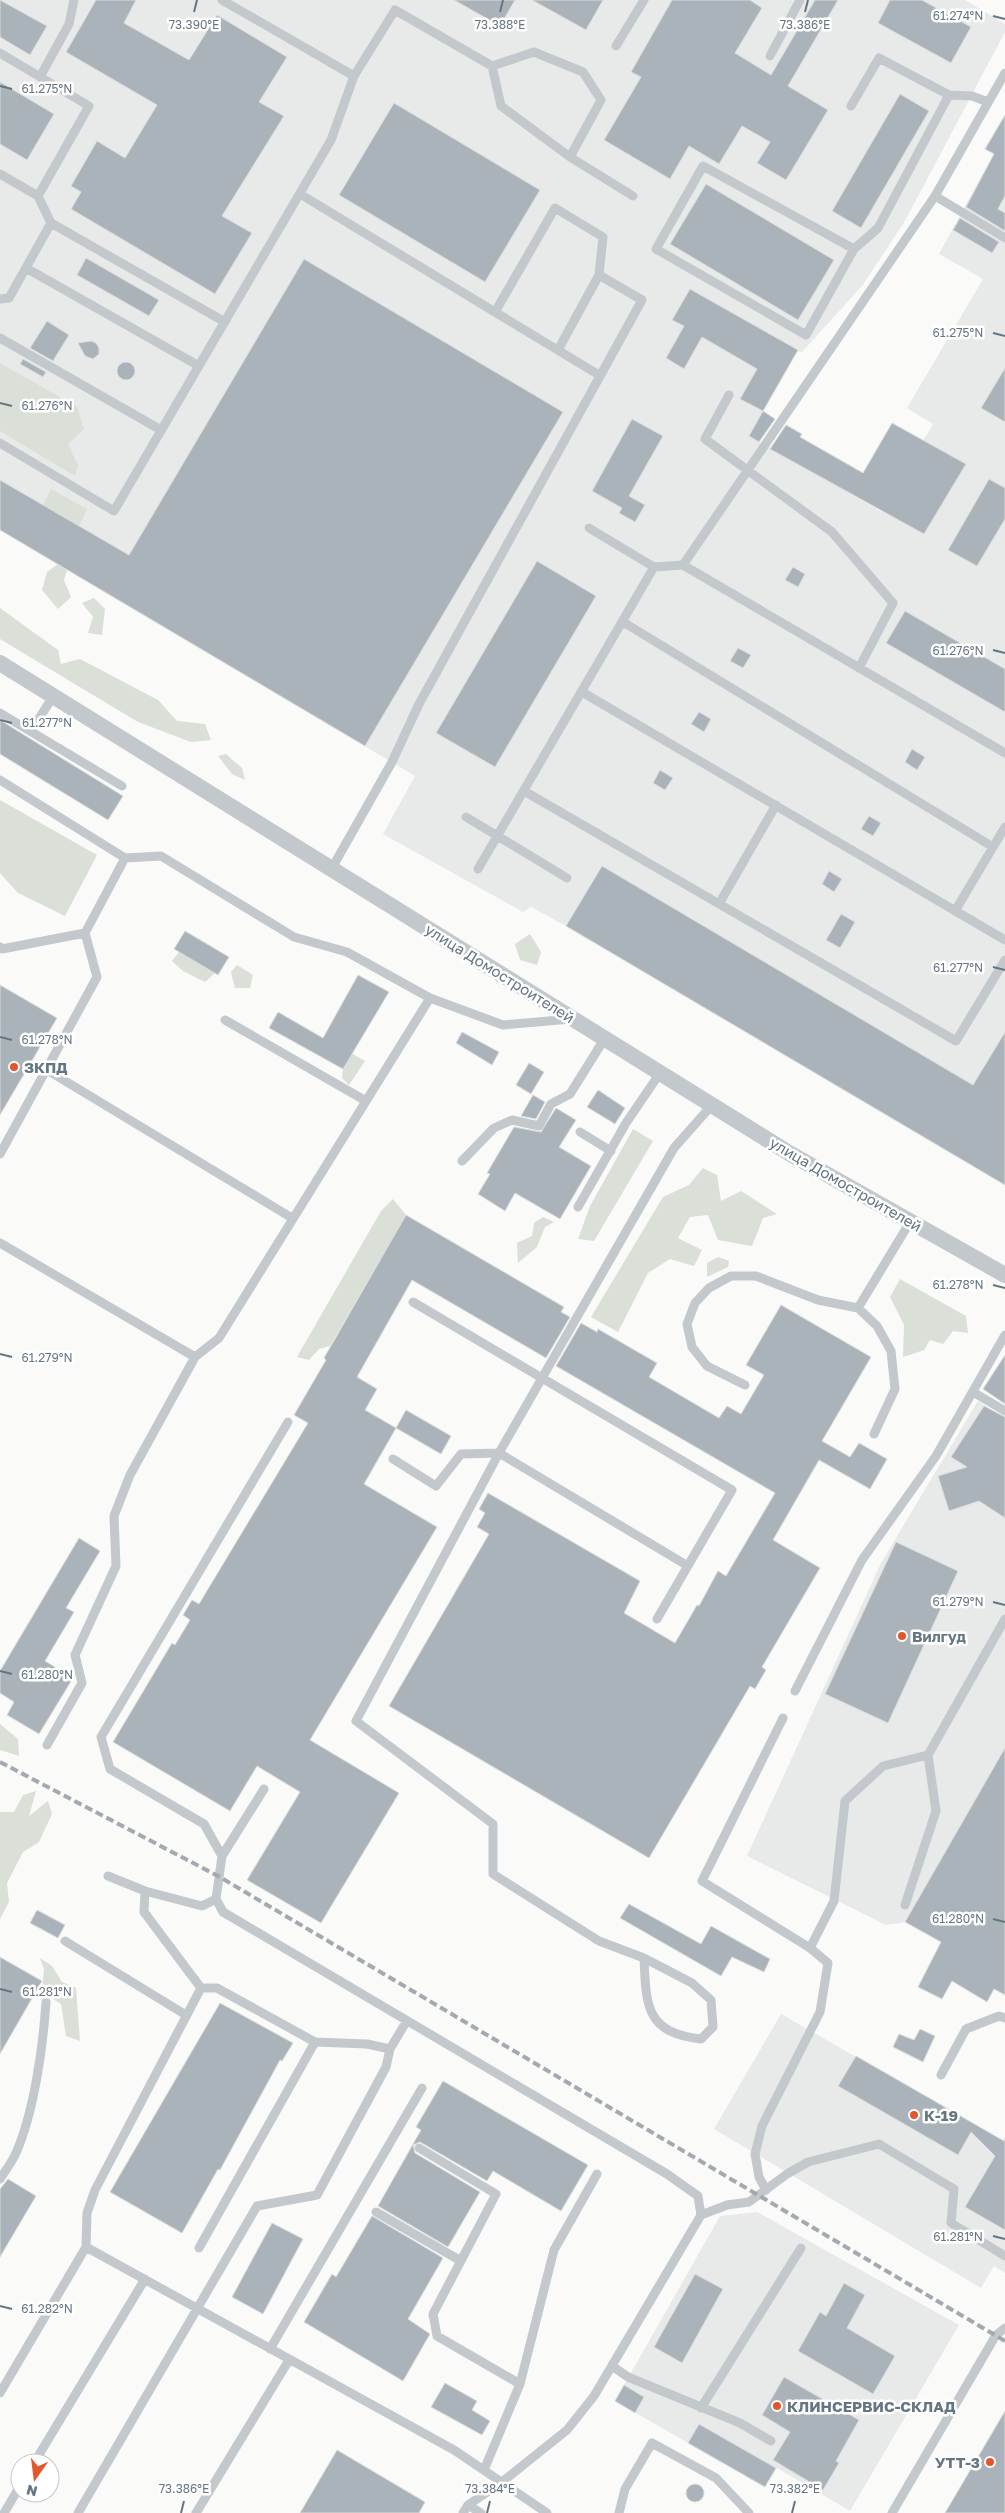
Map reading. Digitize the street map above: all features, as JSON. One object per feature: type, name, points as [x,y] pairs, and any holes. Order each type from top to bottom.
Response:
[{"type":"street","name":"улица Домостроителей","points":[[0,663],[789,1152],[1005,1275]]},
{"type":"lane","points":[[40,77],[69,24],[74,0]]},
{"type":"lane","points":[[222,0],[354,76]]},
{"type":"lane","points":[[616,46],[644,0]]},
{"type":"lane","points":[[770,56],[800,0]]},
{"type":"lane","points":[[0,443],[114,511],[332,140],[354,76],[395,10],[492,66],[501,106],[570,157],[633,196]]},
{"type":"lane","points":[[492,66],[534,52],[583,72],[601,100],[570,157]]},
{"type":"lane","points":[[0,53],[89,106],[38,196]]},
{"type":"lane","points":[[851,106],[878,58],[949,95],[972,96],[988,102]]},
{"type":"lane","points":[[683,565],[935,196],[1005,73]]},
{"type":"lane","points":[[854,249],[703,166],[656,249],[806,335],[854,249],[878,228],[949,95]]},
{"type":"lane","points":[[0,174],[38,196],[51,223],[224,322]]},
{"type":"lane","points":[[300,194],[599,375]]},
{"type":"lane","points":[[935,196],[1005,238]]},
{"type":"lane","points":[[495,312],[555,208],[602,237],[599,274],[558,350]]},
{"type":"lane","points":[[0,299],[9,298],[51,223]]},
{"type":"lane","points":[[26,268],[199,366]]},
{"type":"lane","points":[[332,868],[392,762],[419,704],[642,300],[599,274]]},
{"type":"lane","points":[[0,338],[161,430]]},
{"type":"lane","points":[[729,395],[705,439],[746,471],[832,532],[894,603],[859,668]]},
{"type":"lane","points":[[590,528],[654,567],[683,565],[1005,753]]},
{"type":"lane","points":[[478,869],[654,567]]},
{"type":"lane","points":[[623,622],[993,847]]},
{"type":"lane","points":[[582,692],[1005,940]]},
{"type":"lane","points":[[31,731],[54,695]]},
{"type":"lane","points":[[0,713],[122,786]]},
{"type":"lane","points":[[0,780],[125,858],[161,856],[294,936],[347,952],[430,998],[502,1025],[574,1019]]},
{"type":"lane","points":[[524,792],[956,1041],[1005,960]]},
{"type":"lane","points":[[720,904],[776,805]]},
{"type":"lane","points":[[466,817],[567,878]]},
{"type":"lane","points":[[955,911],[1005,827]]},
{"type":"lane","points":[[0,1154],[97,977],[85,933],[125,858]]},
{"type":"lane","points":[[0,947],[2,949],[85,933]]},
{"type":"lane","points":[[47,1745],[82,1683],[76,1655],[116,1566],[114,1516],[130,1475],[195,1357],[219,1338],[430,998]]},
{"type":"lane","points":[[225,1020],[366,1101]]},
{"type":"lane","points":[[462,1161],[494,1128],[512,1120],[539,1126],[551,1104],[570,1094],[605,1038]]},
{"type":"lane","points":[[47,1070],[292,1218]]},
{"type":"lane","points":[[578,1207],[660,1072]]},
{"type":"lane","points":[[644,1958],[646,1999],[656,2022],[679,2037],[701,2039],[713,2027],[711,2000],[692,1983],[644,1958],[599,1941],[493,1874],[494,1824],[356,1721],[499,1453],[674,1148],[712,1105]]},
{"type":"lane","points":[[580,1132],[611,1151]]},
{"type":"lane","points":[[858,1308],[910,1222]]},
{"type":"lane","points":[[0,1243],[195,1357]]},
{"type":"lane","points":[[745,1385],[707,1366],[692,1347],[687,1324],[694,1303],[709,1288],[730,1276],[756,1276],[818,1300],[858,1308],[877,1326],[890,1351],[895,1389],[874,1434]]},
{"type":"lane","points":[[413,1302],[732,1490],[657,1619]]},
{"type":"lane","points":[[795,1691],[862,1560],[936,1456],[1005,1335]]},
{"type":"lane","points":[[973,1392],[1005,1411]]},
{"type":"lane","points":[[222,1856],[204,1824],[110,1769],[101,1737],[288,1422]]},
{"type":"lane","points":[[393,1458],[436,1486],[461,1454],[499,1453],[688,1566]]},
{"type":"lane","points":[[905,1905],[936,1811],[928,1755],[1005,1619]]},
{"type":"lane","points":[[766,2190],[759,2176],[755,2154],[762,2126],[820,2012],[828,1963],[810,1948],[702,1881],[783,1718]]},
{"type":"lane","points":[[810,1948],[834,1900],[845,1801],[883,1766],[928,1755]]},
{"type":"lane","points":[[264,1789],[222,1856],[216,1899],[223,1912],[406,2022],[667,2174],[698,2196],[701,2215]]},
{"type":"lane","points":[[108,1876],[145,1891],[202,1906],[216,1899]]},
{"type":"lane","points":[[145,1891],[144,1912],[200,1988]]},
{"type":"lane","points":[[65,1941],[186,2015]]},
{"type":"lane","points":[[0,2393],[86,2247],[87,2213],[95,2190],[200,1988]]},
{"type":"lane","points":[[200,1988],[217,1988],[315,2042],[367,2044],[390,2049]]},
{"type":"lane","points":[[0,2179],[16,2154],[25,2128],[44,2024],[46,2002]]},
{"type":"lane","points":[[941,2075],[966,2029],[999,2016],[1005,2018]]},
{"type":"lane","points":[[78,2513],[256,2206],[317,2195],[386,2067],[390,2049],[406,2022]]},
{"type":"lane","points":[[199,2248],[315,2042]]},
{"type":"lane","points":[[270,2349],[422,2088]]},
{"type":"lane","points":[[466,2509],[567,2430],[594,2396],[701,2215],[727,2205],[749,2202],[787,2174],[808,2162],[880,2144],[954,2189],[950,2223],[1005,2256]]},
{"type":"lane","points":[[418,2148],[496,2194],[433,2314],[437,2336],[520,2384]]},
{"type":"lane","points":[[484,2470],[520,2384],[554,2250],[596,2174]]},
{"type":"lane","points":[[376,2212],[461,2261]]},
{"type":"lane","points":[[86,2247],[454,2450],[547,2513]]},
{"type":"lane","points":[[701,2408],[800,2248]]},
{"type":"lane","points":[[40,2453],[144,2279]]},
{"type":"lane","points":[[892,2513],[996,2336],[1005,2328]]},
{"type":"lane","points":[[196,2513],[290,2360]]},
{"type":"lane","points":[[612,2366],[628,2377],[740,2423],[771,2441]]},
{"type":"lane","points":[[619,2513],[625,2490],[652,2443],[716,2478],[749,2513]]},
{"type":"lane","points":[[466,2509],[481,2513]]},
{"type":"shaded area","points":[[0,0],[965,0],[1005,24],[1005,32],[905,221],[862,286],[802,352],[797,351],[749,436],[882,512],[933,424],[907,408],[983,279],[939,254],[986,168],[1005,179],[1005,1185],[566,926],[531,907],[523,912],[383,834],[415,776],[0,530]]},
{"type":"shaded area","points":[[0,363],[77,407],[84,429],[68,444],[78,465],[75,476],[0,431]]},
{"type":"shaded area","points":[[51,489],[87,509],[79,526],[43,505]]},
{"type":"shaded area","points":[[58,564],[67,570],[64,580],[71,597],[58,609],[42,590],[47,572]]},
{"type":"shaded area","points":[[94,598],[105,609],[102,635],[88,633],[93,617],[82,603]]},
{"type":"shaded area","points":[[0,608],[58,650],[61,664],[80,659],[158,700],[177,721],[205,724],[211,740],[191,742],[138,722],[0,639]]},
{"type":"shaded area","points":[[226,754],[242,768],[245,780],[232,774],[218,756]]},
{"type":"shaded area","points":[[0,800],[97,855],[65,916],[18,893],[0,873]]},
{"type":"shaded area","points":[[530,934],[541,952],[537,965],[520,960],[515,944]]},
{"type":"shaded area","points":[[179,952],[215,973],[205,982],[183,971],[172,961]]},
{"type":"shaded area","points":[[237,965],[253,975],[250,988],[235,988],[231,972]]},
{"type":"shaded area","points":[[351,1053],[365,1061],[349,1085],[342,1078],[343,1069]]},
{"type":"shaded area","points":[[633,1129],[653,1141],[594,1241],[578,1239],[590,1206]]},
{"type":"shaded area","points":[[703,1168],[717,1175],[721,1201],[741,1191],[777,1214],[763,1218],[752,1246],[718,1240],[708,1215],[690,1217],[678,1238],[702,1250],[694,1266],[670,1259],[648,1273],[618,1332],[591,1317],[663,1197],[689,1185]]},
{"type":"shaded area","points":[[393,1199],[406,1215],[330,1346],[319,1349],[309,1360],[297,1357],[381,1211]]},
{"type":"shaded area","points":[[543,1217],[554,1222],[545,1227],[537,1247],[518,1263],[517,1243],[532,1236],[534,1223]]},
{"type":"shaded area","points":[[718,1257],[729,1261],[728,1267],[707,1277],[707,1263]]},
{"type":"shaded area","points":[[900,1279],[966,1316],[968,1333],[953,1331],[943,1344],[930,1340],[924,1350],[903,1357],[904,1325],[890,1297]]},
{"type":"shaded area","points":[[978,1401],[1005,1419],[1005,1995],[993,1972],[906,1922],[886,1925],[747,1856],[881,1563]]},
{"type":"shaded area","points":[[0,1724],[18,1739],[19,1756],[0,1750]]},
{"type":"shaded area","points":[[36,1791],[29,1816],[48,1801],[52,1814],[39,1842],[23,1852],[7,1883],[9,1902],[0,1919],[0,1812],[14,1812],[23,1795]]},
{"type":"shaded area","points":[[40,1958],[52,1966],[62,1982],[76,1988],[80,2041],[66,2036],[61,2004],[42,1992],[44,1969]]},
{"type":"shaded area","points":[[781,2014],[1003,2141],[1005,2138],[1005,2273],[994,2266],[981,2288],[714,2129]]},
{"type":"shaded area","points":[[757,2212],[959,2325],[850,2511],[777,2468],[765,2487],[615,2401],[720,2216]]},
{"type":"building","points":[[0,0],[47,26],[30,55],[0,37]]},
{"type":"building","points":[[96,0],[136,0],[124,23],[189,60],[217,15],[287,57],[259,102],[284,116],[222,216],[252,233],[215,294],[71,209],[81,192],[71,186],[97,141],[125,158],[157,105],[66,52]]},
{"type":"building","points":[[454,0],[515,0],[500,26]]},
{"type":"building","points":[[532,0],[603,0],[586,30]]},
{"type":"building","points":[[672,0],[750,0],[762,8],[735,53],[771,75],[815,0],[838,0],[788,86],[828,110],[786,180],[757,163],[770,142],[742,126],[719,164],[689,146],[670,179],[604,140],[641,77],[631,72]]},
{"type":"building","points":[[890,0],[922,0],[971,27],[951,63],[878,23]]},
{"type":"building","points":[[0,82],[54,114],[27,160],[0,144]]},
{"type":"building","points":[[900,94],[929,111],[861,228],[832,211]]},
{"type":"building","points":[[394,103],[540,190],[485,282],[339,195]]},
{"type":"building","points":[[1005,115],[1005,196],[998,209],[1005,213],[1005,231],[966,207],[994,154],[985,149]]},
{"type":"building","points":[[706,184],[834,260],[798,320],[670,244]]},
{"type":"building","points":[[960,218],[999,242],[992,253],[953,230]]},
{"type":"building","points":[[86,258],[159,300],[149,316],[77,275]]},
{"type":"building","points":[[304,259],[563,412],[365,746],[0,530],[0,480],[129,555]]},
{"type":"building","points":[[690,289],[798,350],[763,411],[740,399],[757,369],[702,337],[684,369],[666,358],[684,326],[672,320]]},
{"type":"building","points":[[47,321],[69,335],[53,361],[30,348]]},
{"type":"building","points":[[91,341],[96,343],[99,348],[99,354],[93,359],[85,356],[78,343]]},
{"type":"building","points":[[23,359],[46,372],[43,377],[20,364]]},
{"type":"building","points":[[126,362],[132,365],[135,371],[132,377],[126,380],[120,377],[117,371],[120,365]]},
{"type":"building","points":[[1005,368],[1005,422],[981,408]]},
{"type":"building","points":[[763,411],[775,419],[759,442],[749,436]]},
{"type":"building","points":[[632,419],[663,436],[629,496],[645,505],[635,522],[619,513],[622,508],[592,491]]},
{"type":"building","points":[[892,423],[966,464],[924,534],[770,449],[786,425],[802,434],[800,437],[863,473]]},
{"type":"building","points":[[989,479],[1005,488],[1005,519],[977,566],[948,550]]},
{"type":"building","points":[[537,561],[596,596],[495,767],[436,733]]},
{"type":"building","points":[[793,567],[805,574],[798,587],[785,580]]},
{"type":"building","points":[[905,611],[1005,669],[1005,712],[886,643]]},
{"type":"building","points":[[738,648],[751,655],[743,668],[730,661]]},
{"type":"building","points":[[699,712],[711,719],[704,732],[691,724]]},
{"type":"building","points":[[0,720],[123,796],[108,820],[0,754]]},
{"type":"building","points":[[912,749],[925,757],[917,770],[905,762]]},
{"type":"building","points":[[660,770],[673,778],[665,790],[653,783]]},
{"type":"building","points":[[869,816],[881,823],[873,836],[861,829]]},
{"type":"building","points":[[602,866],[973,1085],[1005,1032],[1005,1185],[566,926]]},
{"type":"building","points":[[829,871],[842,879],[834,892],[822,884]]},
{"type":"building","points":[[841,914],[855,922],[840,948],[826,940]]},
{"type":"building","points":[[185,931],[229,957],[218,975],[174,949]]},
{"type":"building","points":[[358,975],[389,992],[343,1069],[269,1028],[278,1012],[323,1038]]},
{"type":"building","name":"ЗКПД","points":[[0,985],[57,1018],[0,1115]]},
{"type":"building","points":[[462,1032],[499,1052],[492,1065],[456,1043]]},
{"type":"building","points":[[529,1063],[544,1072],[531,1094],[516,1085]]},
{"type":"building","points":[[598,1090],[625,1108],[615,1124],[587,1107]]},
{"type":"building","points":[[533,1095],[545,1102],[536,1119],[521,1116]]},
{"type":"building","points":[[556,1108],[576,1120],[559,1147],[591,1166],[560,1219],[515,1193],[505,1211],[478,1194],[490,1174],[487,1173],[514,1127],[541,1132]]},
{"type":"building","points":[[406,1215],[564,1307],[561,1312],[570,1317],[546,1358],[412,1280],[357,1377],[377,1389],[365,1410],[396,1428],[364,1484],[437,1527],[310,1740],[399,1793],[321,1923],[247,1880],[300,1792],[257,1766],[230,1811],[113,1742],[172,1643],[175,1645],[190,1620],[183,1615],[192,1600],[199,1604],[308,1423],[294,1415],[326,1360],[324,1358]]},
{"type":"building","points":[[781,1305],[871,1357],[822,1441],[850,1457],[859,1443],[887,1459],[870,1489],[819,1460],[773,1540],[820,1568],[762,1667],[766,1670],[755,1689],[750,1686],[649,1858],[389,1706],[489,1534],[477,1527],[485,1513],[479,1509],[488,1493],[640,1581],[624,1613],[675,1643],[697,1605],[699,1606],[718,1571],[726,1576],[775,1493],[556,1366],[581,1323],[597,1332],[598,1329],[657,1363],[649,1377],[719,1418],[727,1406],[741,1414],[764,1375],[746,1365]]},
{"type":"building","points":[[1005,1355],[1005,1404],[983,1389]]},
{"type":"building","points":[[984,1406],[1005,1417],[1005,1518],[979,1501],[949,1511],[938,1476],[967,1467],[951,1457]]},
{"type":"building","points":[[406,1410],[451,1436],[441,1454],[396,1428]]},
{"type":"building","points":[[79,1538],[100,1551],[66,1608],[74,1612],[45,1661],[73,1678],[39,1734],[7,1715],[14,1702],[0,1693],[0,1671]]},
{"type":"building","points":[[896,1542],[958,1571],[888,1723],[825,1694]]},
{"type":"building","points":[[1005,1748],[1005,1995],[994,1989],[987,2002],[952,1981],[942,1999],[918,1987],[941,1942],[905,1922]]},
{"type":"building","points":[[629,1904],[701,1944],[711,1926],[770,1959],[764,1972],[732,1957],[721,1976],[620,1918]]},
{"type":"building","points":[[37,1910],[65,1925],[58,1938],[30,1923]]},
{"type":"building","points":[[0,1957],[42,1981],[0,2054]]},
{"type":"building","points":[[220,2003],[293,2043],[282,2061],[280,2060],[220,2170],[218,2169],[182,2233],[110,2192]]},
{"type":"building","points":[[920,2029],[935,2036],[923,2062],[893,2047],[899,2034],[914,2040]]},
{"type":"building","points":[[856,2056],[1004,2141],[1005,2138],[1005,2230],[965,2207],[995,2156],[971,2132],[958,2155],[838,2086]]},
{"type":"building","points":[[443,2081],[588,2165],[561,2211],[493,2171],[487,2181],[420,2142],[413,2145],[415,2153],[480,2192],[448,2247],[378,2206],[421,2130],[416,2127]]},
{"type":"building","points":[[8,2179],[36,2196],[0,2257],[0,2189]]},
{"type":"building","points":[[372,2216],[443,2258],[408,2319],[430,2334],[403,2381],[304,2322],[332,2274],[336,2277]]},
{"type":"building","points":[[272,2223],[303,2239],[263,2314],[232,2297]]},
{"type":"building","points":[[695,2274],[723,2289],[682,2363],[654,2347]]},
{"type":"building","points":[[844,2283],[865,2295],[847,2328],[895,2356],[873,2394],[798,2351],[820,2312],[826,2316]]},
{"type":"building","points":[[784,2377],[859,2420],[836,2461],[839,2463],[823,2490],[773,2460],[790,2432],[762,2415]]},
{"type":"building","points":[[445,2383],[477,2401],[472,2410],[490,2421],[482,2435],[431,2407]]},
{"type":"building","points":[[624,2385],[644,2397],[635,2413],[615,2401]]},
{"type":"building","name":"УТТ-3","points":[[1005,2411],[1005,2513],[945,2513]]},
{"type":"building","points":[[699,2424],[776,2468],[765,2487],[688,2443]]},
{"type":"building","points":[[337,2450],[425,2502],[419,2513],[300,2513]]},
{"type":"building","points":[[695,2484],[701,2487],[704,2493],[701,2499],[695,2502],[689,2499],[686,2493],[689,2487]]},
{"type":"railway","points":[[0,1762],[218,1876],[1005,2341]]},
{"type":"place","name":"ЗКПД","points":[[14,1067]]},
{"type":"place","name":"Вилгуд","points":[[902,1636]]},
{"type":"place","name":"К-19","points":[[914,2115]]},
{"type":"place","name":"КЛИНСЕРВИС-СКЛАД","points":[[777,2406]]},
{"type":"place","name":"УТТ-3","points":[[990,2462]]}]
